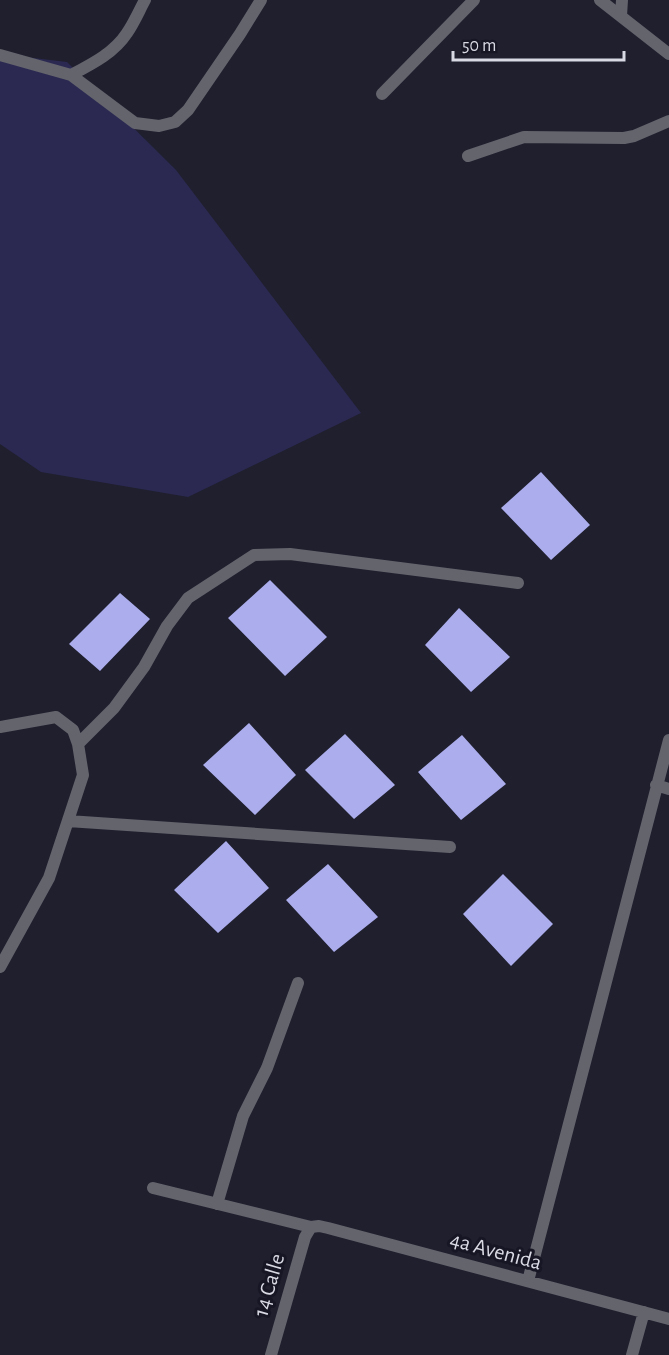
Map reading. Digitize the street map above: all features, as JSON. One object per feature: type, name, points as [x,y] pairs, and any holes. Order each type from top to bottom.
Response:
[{"type":"street","points":[[71,75],[113,49],[127,33],[145,0]]},
{"type":"street","points":[[0,55],[71,75],[135,123],[159,126],[175,122],[188,110],[261,0]]},
{"type":"street","points":[[382,94],[474,0]]},
{"type":"street","points":[[600,0],[669,54]]},
{"type":"street","points":[[621,16],[622,0]]},
{"type":"street","points":[[468,156],[524,137],[624,138],[669,121]]},
{"type":"street","points":[[78,744],[114,708],[144,667],[167,626],[188,598],[254,555],[290,554],[518,584]]},
{"type":"street","points":[[0,727],[56,717],[73,730],[78,744],[83,775],[49,878],[0,967]]},
{"type":"street","points":[[528,1281],[669,740]]},
{"type":"street","points":[[656,785],[669,789]]},
{"type":"street","points":[[68,820],[450,847]]},
{"type":"street","points":[[218,1204],[243,1116],[267,1068],[298,983]]},
{"type":"street","name":"4a Avenida","points":[[153,1188],[311,1227],[328,1228],[669,1319]]},
{"type":"street","name":"14 Calle","points":[[272,1355],[305,1237],[311,1227]]},
{"type":"street","points":[[632,1355],[644,1312]]},
{"type":"shaded area","points":[[0,54],[67,62],[176,170],[361,413],[188,497],[41,472],[0,444]]},
{"type":"building","points":[[541,472],[590,525],[551,560],[501,508]]},
{"type":"building","points":[[270,580],[327,637],[285,676],[228,618]]},
{"type":"building","points":[[120,593],[150,619],[100,671],[69,644]]},
{"type":"building","points":[[459,608],[510,657],[471,692],[425,645]]},
{"type":"building","points":[[249,723],[296,775],[255,815],[203,765]]},
{"type":"building","points":[[345,734],[395,785],[354,819],[305,770]]},
{"type":"building","points":[[462,735],[506,784],[461,820],[418,772]]},
{"type":"building","points":[[226,841],[269,888],[218,933],[174,890]]},
{"type":"building","points":[[328,864],[378,917],[334,952],[286,900]]},
{"type":"building","points":[[503,874],[553,924],[511,966],[463,914]]}]
